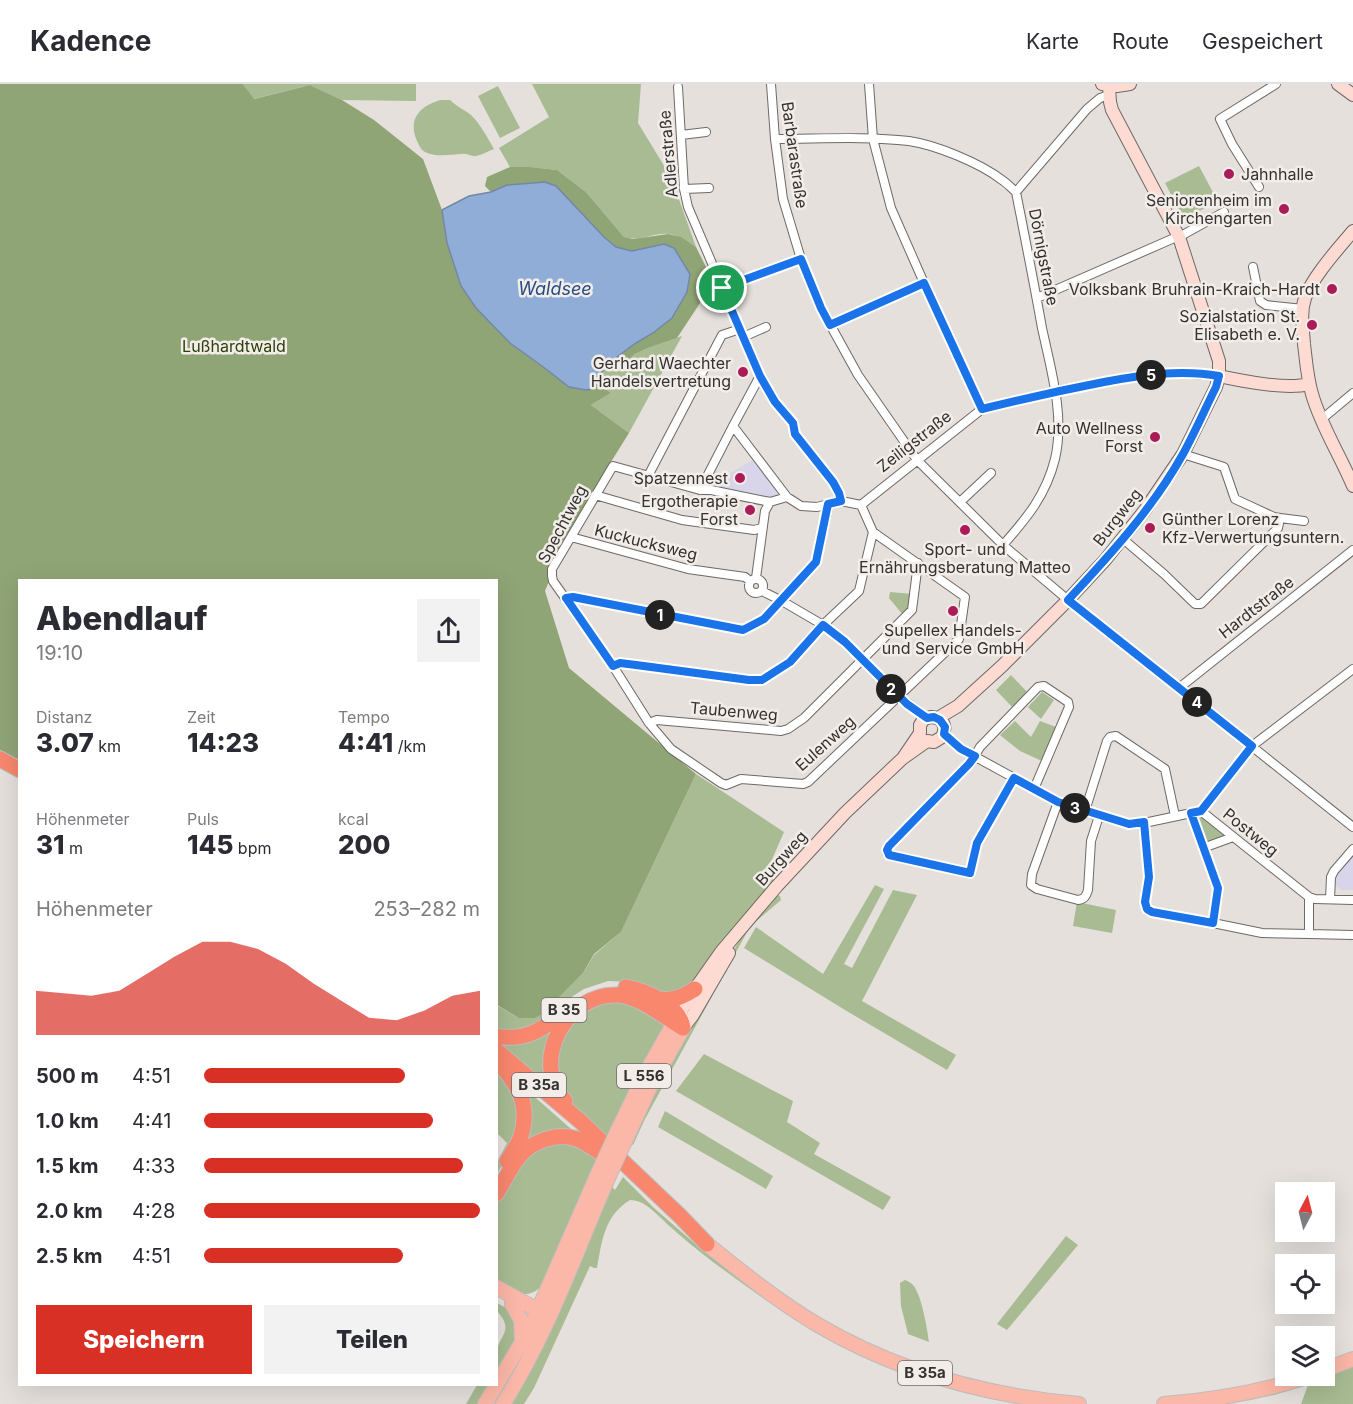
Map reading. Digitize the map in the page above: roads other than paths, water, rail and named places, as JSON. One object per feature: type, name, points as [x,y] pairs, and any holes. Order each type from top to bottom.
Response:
[{"type":"highway","points":[[0,759],[18,769]]},
{"type":"highway","points":[[0,771],[18,781]]},
{"type":"highway","name":"B 35","points":[[498,1036],[511,1038],[536,1032],[548,1025],[580,997],[600,988],[613,986],[645,992],[672,1008],[678,1022]]},
{"type":"highway","name":"B 35","points":[[657,999],[677,999],[695,989]]},
{"type":"highway","points":[[580,1121],[561,1097],[550,1069],[551,1049],[561,1028],[570,1017],[591,1000],[614,995],[634,998],[678,1022]]},
{"type":"highway","name":"B 35a","points":[[498,1052],[580,1121],[707,1244]]},
{"type":"highway","points":[[498,1061],[519,1088],[524,1117],[520,1138],[498,1176]]},
{"type":"highway","name":"B 35a","points":[[498,1061],[552,1104],[676,1221],[707,1244]]},
{"type":"highway","points":[[498,1191],[518,1157],[528,1148],[546,1139],[557,1137],[577,1139],[605,1156]]},
{"type":"main road","name":"L 556","points":[[504,1404],[622,1135],[650,1089],[678,1022]]},
{"type":"main road","name":"L 556","points":[[498,1382],[522,1342],[543,1316],[549,1286],[604,1175]]},
{"type":"main road","name":"B 35a","points":[[707,1244],[802,1315],[888,1359],[942,1379],[989,1391],[1079,1404]]},
{"type":"main road","points":[[498,1298],[514,1301],[535,1295],[549,1286]]},
{"type":"main road","points":[[498,1289],[514,1301],[543,1316]]},
{"type":"main road","points":[[514,1301],[521,1320],[522,1342]]},
{"type":"main road","points":[[1335,1366],[1353,1359]]},
{"type":"main road","points":[[1164,1404],[1209,1399],[1275,1385]]},
{"type":"main road","name":"L 556","points":[[485,1404],[496,1386]]},
{"type":"street","name":"Barbarastraße","points":[[771,84],[783,199],[801,259],[821,308],[858,375],[917,460],[1003,545],[1068,600],[1353,827]]},
{"type":"street","points":[[869,84],[873,139],[891,208],[982,409]]},
{"type":"street","points":[[1130,84],[1106,88],[1112,110],[1179,237],[1219,361],[1219,376]]},
{"type":"street","points":[[1259,187],[1220,120],[1276,84]]},
{"type":"street","points":[[1338,84],[1353,95]]},
{"type":"street","name":"Adlerstraße","points":[[678,87],[684,189],[688,207],[760,376],[775,402],[793,423],[795,434],[833,482],[841,501]]},
{"type":"street","name":"Dörnigstraße","points":[[1003,545],[1023,522],[1043,493],[1055,459],[1059,425],[1055,391],[1016,192],[1087,109],[1100,98],[1106,88]]},
{"type":"street","points":[[681,135],[706,132]]},
{"type":"street","points":[[775,139],[873,139],[911,142],[942,150],[977,164],[1016,192]]},
{"type":"street","points":[[684,189],[709,188]]},
{"type":"street","points":[[1037,298],[1179,237],[1224,212]]},
{"type":"street","points":[[1353,231],[1311,285],[1305,297],[1302,320],[1309,384],[1322,419],[1353,484]]},
{"type":"street","points":[[722,288],[801,259]]},
{"type":"street","points":[[1253,267],[1260,301],[1266,305],[1303,309]]},
{"type":"street","points":[[830,325],[924,283]]},
{"type":"street","points":[[766,327],[722,335],[648,476],[700,490],[711,490],[770,502],[788,497]]},
{"type":"street","name":"Zeiligstraße","points":[[861,505],[982,409],[1055,391],[1135,376],[1178,373],[1291,386],[1309,384]]},
{"type":"street","points":[[700,490],[760,376]]},
{"type":"street","name":"Burgweg","points":[[678,1022],[695,989],[721,952],[777,886],[932,729],[1002,666],[1068,600],[1123,539],[1182,454],[1216,387],[1219,376]]},
{"type":"street","points":[[1322,419],[1353,393]]},
{"type":"street","points":[[733,426],[788,497],[801,506],[817,507],[841,501],[861,505],[873,532],[918,563]]},
{"type":"street","points":[[1182,454],[1224,467],[1235,499],[1274,517],[1304,521]]},
{"type":"street","name":"Spechtweg","points":[[648,476],[613,466],[552,569],[553,581],[613,666],[649,723],[671,749],[726,785]]},
{"type":"street","points":[[960,502],[991,473]]},
{"type":"street","points":[[595,495],[682,520],[754,530],[762,528]]},
{"type":"street","points":[[753,580],[765,511],[770,502]]},
{"type":"street","points":[[566,598],[573,597],[743,630],[764,619],[816,562],[828,504]]},
{"type":"street","points":[[1123,539],[1195,604],[1201,604],[1278,528],[1280,518]]},
{"type":"street","points":[[613,666],[620,663],[762,680],[790,662],[823,625],[859,591],[873,532]]},
{"type":"street","name":"Kuckucksweg","points":[[571,537],[688,569],[753,580]]},
{"type":"street","name":"Hardtstraße","points":[[1179,688],[1353,550]]},
{"type":"street","name":"Taubenweg","points":[[649,723],[657,720],[781,731],[788,729],[804,718],[912,610],[918,563]]},
{"type":"street","name":"Eulenweg","points":[[726,785],[741,780],[803,784],[808,782],[959,639],[965,597],[918,563]]},
{"type":"street","name":"Postweg","points":[[753,580],[748,586],[750,591],[757,593],[762,591],[782,601],[823,625],[845,642],[932,729],[946,746],[961,749],[1058,802],[1129,824],[1201,811],[1309,897]]},
{"type":"street","points":[[1201,811],[1252,746],[1353,669]]},
{"type":"street","points":[[1014,778],[977,843],[970,873],[889,855],[887,850],[889,846],[969,764],[980,747],[1038,687],[1044,686],[1068,702],[1070,707],[1034,789]]},
{"type":"street","points":[[1085,811],[1107,741],[1110,737],[1116,736],[1165,769],[1175,816]]},
{"type":"street","points":[[1058,802],[1032,874],[1031,885],[1037,890],[1078,900],[1086,896],[1091,841],[1099,816]]},
{"type":"street","points":[[1191,813],[1218,888],[1213,923]]},
{"type":"street","points":[[1144,822],[1149,877],[1145,902],[1147,909],[1152,912],[1262,933],[1353,935]]},
{"type":"street","points":[[1203,848],[1233,837]]},
{"type":"street","points":[[1330,899],[1331,877],[1353,849]]},
{"type":"street","points":[[1309,934],[1309,897],[1353,900]]},
{"type":"street","name":"Burgweg","points":[[678,1022],[693,1016],[731,950],[738,933]]},
{"type":"water","name":"Waldsee","points":[[545,182],[556,186],[616,247],[632,251],[664,244],[674,248],[690,274],[687,292],[672,318],[606,365],[592,389],[569,387],[510,343],[476,308],[461,286],[447,243],[442,210],[469,196],[491,192],[507,185]]},
{"type":"place","name":"Jahnhalle","points":[[1229,174]]},
{"type":"place","name":"Seniorenheim im Kirchengarten","points":[[1284,209]]},
{"type":"place","name":"Volksbank Bruhrain-Kraich-Hardt","points":[[1332,289]]},
{"type":"place","name":"Sozialstation St. Elisabeth e. V.","points":[[1312,325]]},
{"type":"place","name":"Gerhard Waechter Handelsvertretung","points":[[743,372]]},
{"type":"place","name":"Auto Wellness Forst","points":[[1155,437]]},
{"type":"place","name":"Spatzennest","points":[[740,478]]},
{"type":"place","name":"Ergotherapie Forst","points":[[750,510]]},
{"type":"place","name":"Günther Lorenz Kfz-Verwertungsuntern.","points":[[1150,528]]},
{"type":"place","name":"Sport- und Ernährungsberatung Matteo","points":[[965,530]]},
{"type":"place","name":"Supellex Handels- und Service GmbH","points":[[953,611]]},
{"type":"park label","name":"Lußhardtwald","points":[[234,346]]}]
